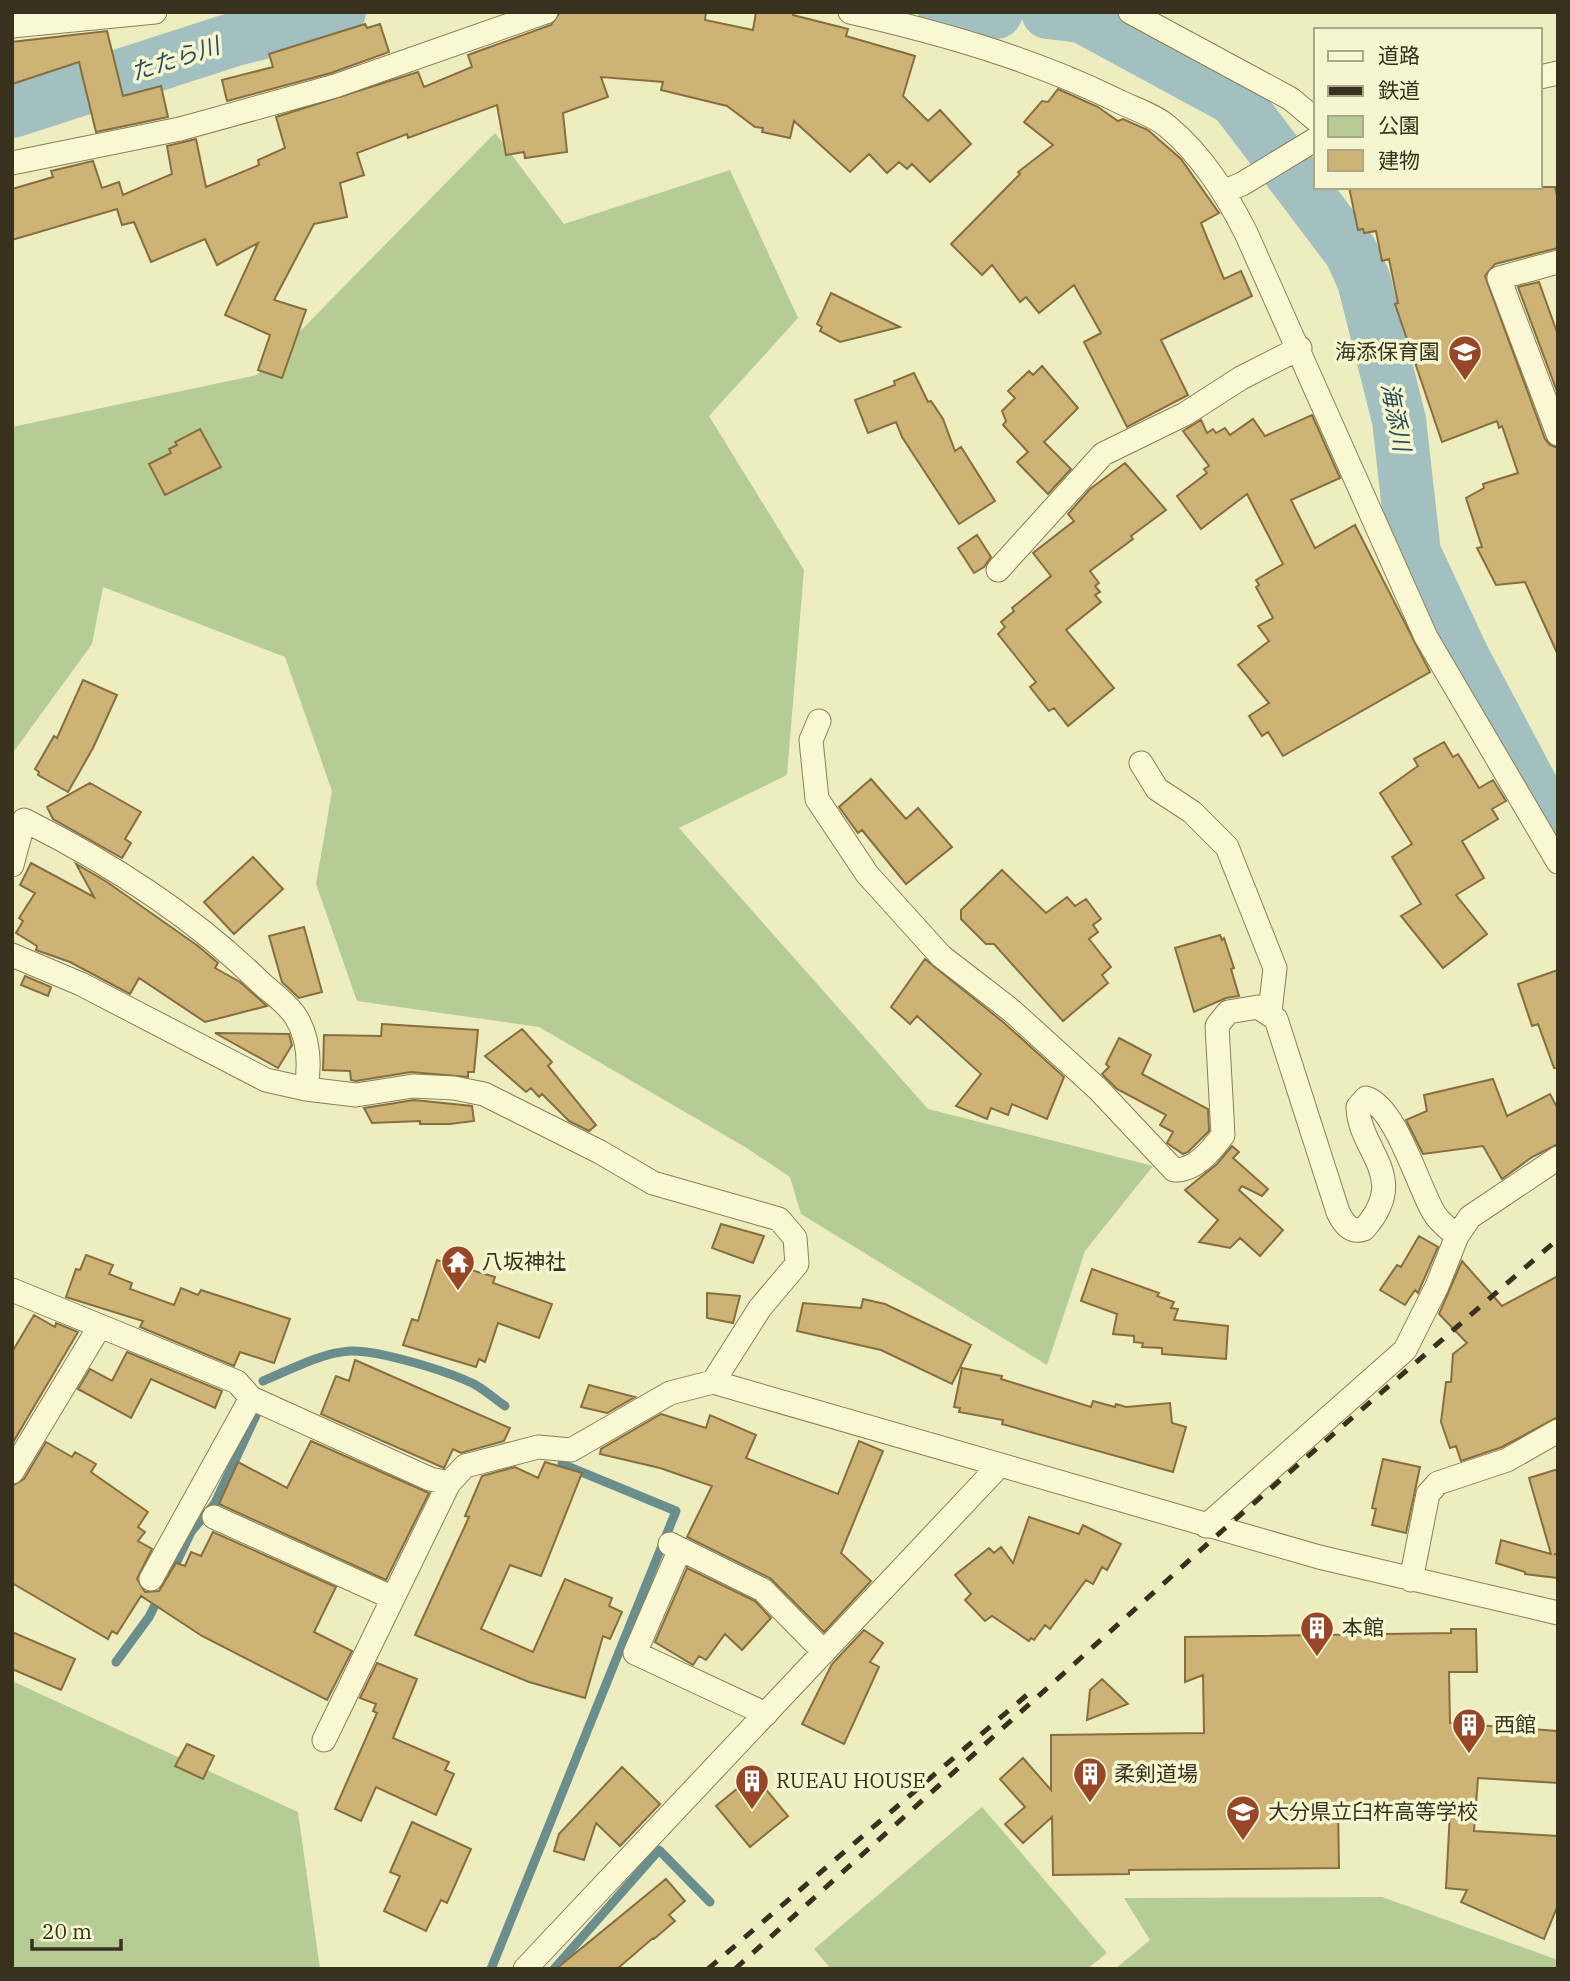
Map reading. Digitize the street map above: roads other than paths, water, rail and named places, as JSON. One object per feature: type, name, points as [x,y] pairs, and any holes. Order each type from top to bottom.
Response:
[{"type":"street","points":[[12,26],[155,12]]},
{"type":"street","points":[[12,163],[180,129],[335,86],[546,12]]},
{"type":"street","points":[[850,12],[929,31],[1055,70],[1164,124],[1233,188],[1426,637],[1558,862]]},
{"type":"street","points":[[1130,12],[1291,99],[1314,118]]},
{"type":"street","points":[[1233,188],[1311,142]]},
{"type":"street","points":[[1558,262],[1499,278],[1558,434]]},
{"type":"street","points":[[998,570],[1102,454],[1185,414],[1241,378],[1300,348]]},
{"type":"street","points":[[819,721],[811,740],[817,799],[867,874],[941,956],[1012,1011],[1098,1089],[1174,1170],[1184,1170],[1192,1166],[1223,1135],[1217,1026],[1228,1013],[1258,1007],[1270,1012],[1276,1019],[1338,1212],[1347,1227],[1357,1231],[1364,1229],[1381,1202],[1383,1188],[1377,1156],[1358,1115],[1358,1107],[1366,1098],[1382,1110],[1400,1140],[1435,1215],[1457,1236]]},
{"type":"street","points":[[1142,763],[1157,789],[1192,812],[1227,847],[1275,968],[1270,1012]]},
{"type":"street","points":[[12,865],[23,821],[61,839],[181,912],[238,960],[295,1016],[305,1040],[309,1071],[306,1089]]},
{"type":"street","points":[[12,955],[81,984],[266,1080],[306,1089],[356,1095],[414,1086],[453,1088],[484,1094],[600,1152],[653,1183],[779,1219],[795,1238],[797,1264],[760,1308],[713,1382]]},
{"type":"street","points":[[1206,1526],[1405,1350],[1437,1286],[1457,1236],[1469,1217],[1558,1158]]},
{"type":"street","points":[[12,1290],[237,1382],[251,1398],[430,1479],[449,1483]]},
{"type":"street","points":[[12,1472],[100,1326]]},
{"type":"street","points":[[324,1740],[449,1483],[465,1466],[538,1447],[570,1450],[670,1393],[713,1382],[1206,1526],[1411,1580],[1558,1613]]},
{"type":"street","points":[[151,1579],[251,1398]]},
{"type":"street","points":[[1411,1580],[1427,1494],[1438,1483],[1507,1460],[1558,1431]]},
{"type":"street","points":[[525,1969],[999,1466]]},
{"type":"street","points":[[214,1517],[393,1598]]},
{"type":"street","points":[[766,1714],[635,1653],[675,1546],[763,1590],[824,1652]]},
{"type":"waterway","name":"たたら川","points":[[12,111],[232,40],[339,12]]},
{"type":"waterway","name":"海添川","points":[[945,12],[962,16],[996,12]]},
{"type":"waterway","name":"海添川","points":[[1048,12],[1082,16],[1235,99],[1351,252],[1364,281],[1399,420],[1414,553],[1463,658],[1532,788],[1558,826]]},
{"type":"waterway","points":[[263,1381],[328,1355],[350,1351],[363,1352],[413,1362],[462,1379],[478,1386],[505,1406]]},
{"type":"waterway","points":[[172,1572],[191,1532],[215,1503],[259,1409]]},
{"type":"waterway","points":[[491,1969],[676,1511],[562,1464]]},
{"type":"waterway","points":[[116,1662],[149,1617],[159,1597]]},
{"type":"waterway","points":[[554,1969],[659,1850],[710,1902]]},
{"type":"railway","points":[[735,1969],[1223,1530],[1558,1239]]},
{"type":"railway","points":[[708,1969],[1028,1694]]},
{"type":"place","name":"海添保育園","points":[[1465,382]]},
{"type":"place","name":"八坂神社","points":[[458,1292]]},
{"type":"place","name":"本館","points":[[1317,1658]]},
{"type":"place","name":"西館","points":[[1469,1755]]},
{"type":"place","name":"柔剣道場","points":[[1090,1804]]},
{"type":"place","name":"RUEAU HOUSE","points":[[752,1811]]},
{"type":"place","name":"大分県立臼杵高等学校","points":[[1243,1842]]}]
